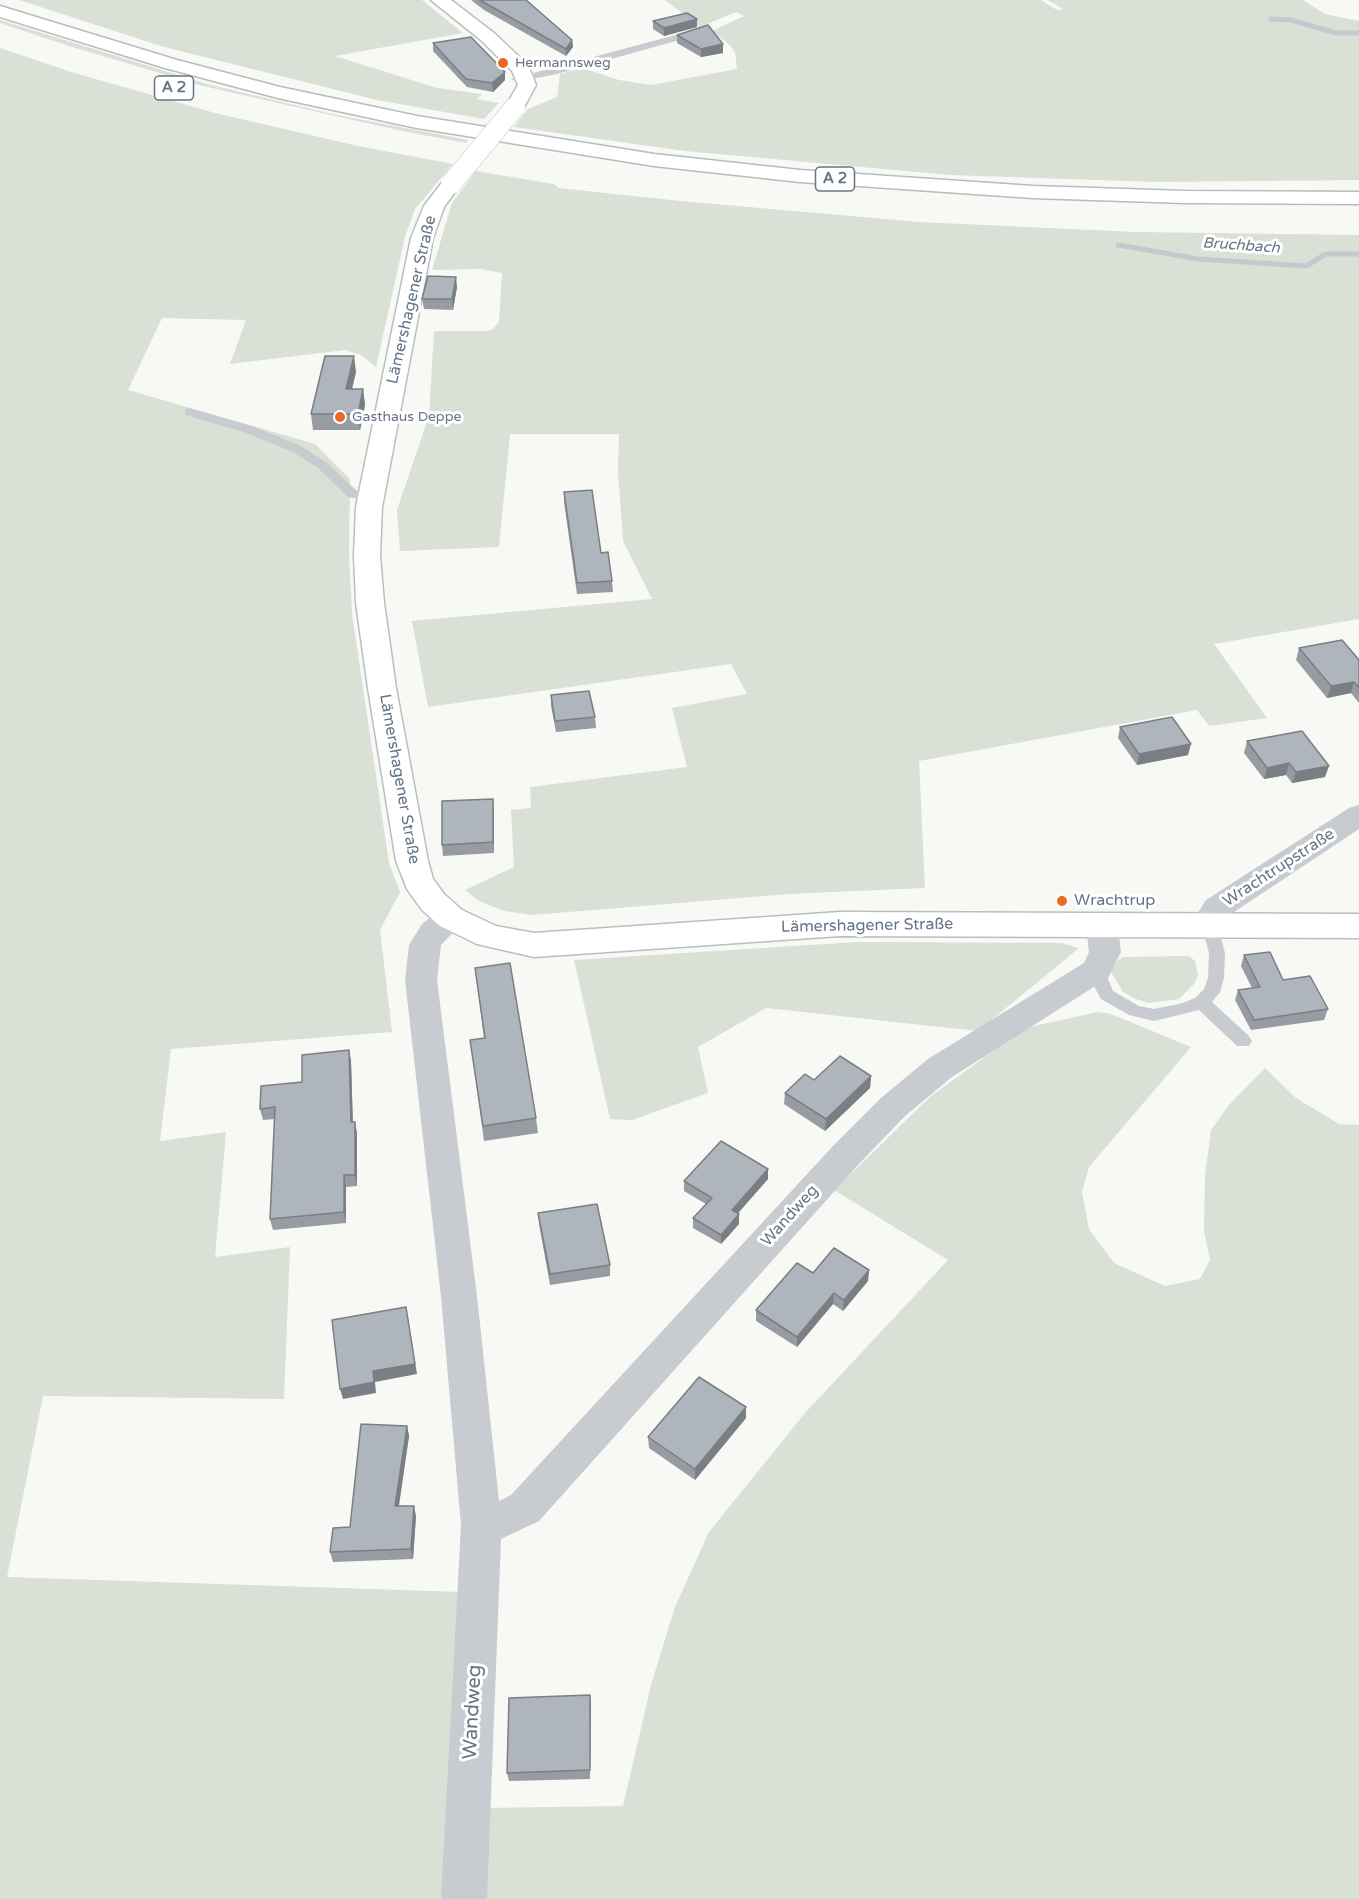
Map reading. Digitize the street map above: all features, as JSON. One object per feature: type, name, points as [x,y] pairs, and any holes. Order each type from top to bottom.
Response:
[{"type":"main road","points":[[440,0],[512,58],[521,78]]},
{"type":"main road","name":"A 2","points":[[0,10],[171,64],[278,92],[417,122],[654,160],[812,177],[1021,192],[1185,197],[1359,198]]},
{"type":"main road","name":"Lämershagener Straße","points":[[521,78],[525,93],[434,206],[422,238],[367,528],[370,603],[404,820],[418,881],[433,902],[451,918],[489,936],[534,945],[795,926],[1359,926]]},
{"type":"main road","points":[[459,151],[501,158]]},
{"type":"main road","points":[[644,179],[675,183]]},
{"type":"street","name":"Wrachtrupstraße","points":[[1210,927],[1210,920],[1217,909],[1359,815]]},
{"type":"street","name":"Wandweg","points":[[451,918],[434,932],[425,945],[422,980],[459,1296],[481,1525],[464,1899]]},
{"type":"street","points":[[1097,970],[1105,952],[1102,926]]},
{"type":"street","name":"Wandweg","points":[[481,1525],[501,1520],[525,1508],[845,1156],[893,1107],[940,1068],[1097,970]]},
{"type":"lane","points":[[521,78],[554,72],[702,31]]},
{"type":"lane","points":[[189,412],[248,429],[297,448],[317,461],[353,494],[372,498]]},
{"type":"lane","points":[[1097,970],[1099,981],[1107,995],[1135,1011],[1154,1015],[1171,1013],[1201,1002],[1212,992],[1216,978],[1217,953],[1210,927]]},
{"type":"lane","points":[[1201,1002],[1242,1041]]},
{"type":"shaded area","points":[[19,0],[422,0],[463,33],[335,56],[437,88],[482,94],[477,99],[499,103],[484,119],[377,100],[164,47]]},
{"type":"shaded area","points":[[665,0],[1041,0],[1057,10],[1063,9],[1048,0],[1303,0],[1325,14],[1359,21],[1359,180],[1156,182],[950,175],[685,151],[514,127],[528,109],[557,97],[560,74],[582,68],[619,80],[651,85],[737,69],[735,52],[712,31],[744,16],[736,12],[700,27]]},
{"type":"shaded area","points":[[0,20],[207,84],[332,114],[468,140],[466,143],[402,131],[203,86],[66,45],[0,23]]},
{"type":"shaded area","points":[[0,48],[71,72],[215,113],[358,146],[453,164],[415,209],[405,237],[376,367],[361,355],[345,350],[230,364],[246,320],[162,318],[128,390],[315,444],[350,479],[349,554],[352,614],[389,863],[400,892],[380,930],[392,1032],[171,1049],[160,1141],[226,1132],[215,1257],[290,1247],[284,1399],[43,1396],[7,1577],[461,1592],[445,1899],[0,1899]]},
{"type":"shaded area","points":[[476,171],[554,184],[559,188],[919,222],[1136,232],[1359,235],[1359,619],[1214,644],[1267,718],[1209,726],[1197,710],[919,761],[925,888],[788,894],[532,915],[504,911],[479,901],[465,890],[514,867],[511,810],[531,808],[530,787],[687,767],[672,708],[747,694],[731,664],[428,707],[412,621],[652,599],[623,541],[618,471],[619,434],[510,434],[499,547],[400,551],[397,510],[429,416],[434,331],[486,331],[493,329],[499,322],[502,273],[481,269],[432,270],[452,203]]},
{"type":"shaded area","points":[[857,942],[1061,943],[1079,948],[978,1031],[766,1008],[698,1047],[708,1093],[632,1120],[610,1119],[574,960]]},
{"type":"shaded area","points":[[1189,956],[1195,961],[1198,975],[1194,984],[1179,999],[1148,1003],[1136,999],[1123,992],[1111,972],[1116,962],[1123,957]]},
{"type":"shaded area","points":[[1098,1012],[1111,1014],[1191,1047],[1089,1167],[1082,1192],[1089,1229],[1114,1263],[1165,1286],[1200,1279],[1210,1260],[1204,1231],[1205,1176],[1211,1130],[1229,1105],[1265,1068],[1296,1098],[1339,1124],[1359,1125],[1359,1899],[478,1899],[481,1808],[623,1806],[651,1685],[675,1607],[709,1532],[805,1413],[948,1260],[834,1190],[931,1096],[1025,1028]]},
{"type":"building","points":[[480,0],[526,0],[572,40],[566,49]]},
{"type":"building","points":[[687,13],[697,19],[664,28],[653,21]]},
{"type":"building","points":[[708,25],[723,44],[701,49],[677,35]]},
{"type":"building","points":[[471,37],[505,72],[492,83],[466,79],[433,43]]},
{"type":"building","points":[[428,276],[456,277],[452,299],[422,299]]},
{"type":"building","points":[[325,356],[354,356],[346,389],[363,389],[358,414],[311,414]]},
{"type":"building","points":[[592,490],[601,553],[608,552],[612,581],[577,583],[564,492]]},
{"type":"building","points":[[1342,640],[1359,660],[1359,688],[1354,682],[1331,686],[1299,648]]},
{"type":"building","points":[[589,691],[595,717],[555,721],[551,695]]},
{"type":"building","points":[[1172,717],[1191,744],[1139,754],[1120,727]]},
{"type":"building","points":[[1302,731],[1329,766],[1296,772],[1289,763],[1267,768],[1247,741]]},
{"type":"building","points":[[493,799],[493,842],[442,845],[442,801]]},
{"type":"building","points":[[1270,952],[1283,980],[1310,976],[1328,1009],[1254,1020],[1238,990],[1260,987],[1244,955]]},
{"type":"building","points":[[510,963],[536,1118],[483,1126],[470,1040],[485,1038],[475,968]]},
{"type":"building","points":[[349,1050],[351,1122],[355,1122],[355,1175],[344,1175],[344,1212],[270,1219],[275,1107],[260,1109],[261,1086],[302,1082],[302,1055]]},
{"type":"building","points":[[840,1056],[871,1076],[826,1119],[785,1093],[805,1074],[814,1080]]},
{"type":"building","points":[[721,1141],[768,1169],[732,1210],[739,1214],[721,1235],[693,1218],[712,1198],[684,1181]]},
{"type":"building","points":[[597,1204],[610,1265],[550,1274],[538,1213]]},
{"type":"building","points":[[834,1248],[869,1270],[844,1300],[834,1293],[797,1337],[756,1310],[797,1263],[813,1273]]},
{"type":"building","points":[[406,1307],[415,1364],[373,1371],[374,1382],[340,1389],[332,1320]]},
{"type":"building","points":[[699,1377],[746,1407],[695,1469],[648,1437]]},
{"type":"building","points":[[361,1424],[407,1426],[395,1506],[414,1506],[411,1549],[330,1552],[333,1528],[350,1527]]},
{"type":"building","points":[[590,1695],[590,1770],[507,1773],[509,1698]]},
{"type":"waterway","points":[[1271,19],[1291,20],[1336,33],[1359,33]]},
{"type":"waterway","name":"Bruchbach","points":[[1118,245],[1199,259],[1306,266],[1326,254],[1359,254]]},
{"type":"place","name":"Hermannsweg","points":[[503,63]]},
{"type":"place","name":"Gasthaus Deppe","points":[[340,417]]},
{"type":"place","name":"Wrachtrup","points":[[1062,901]]}]
